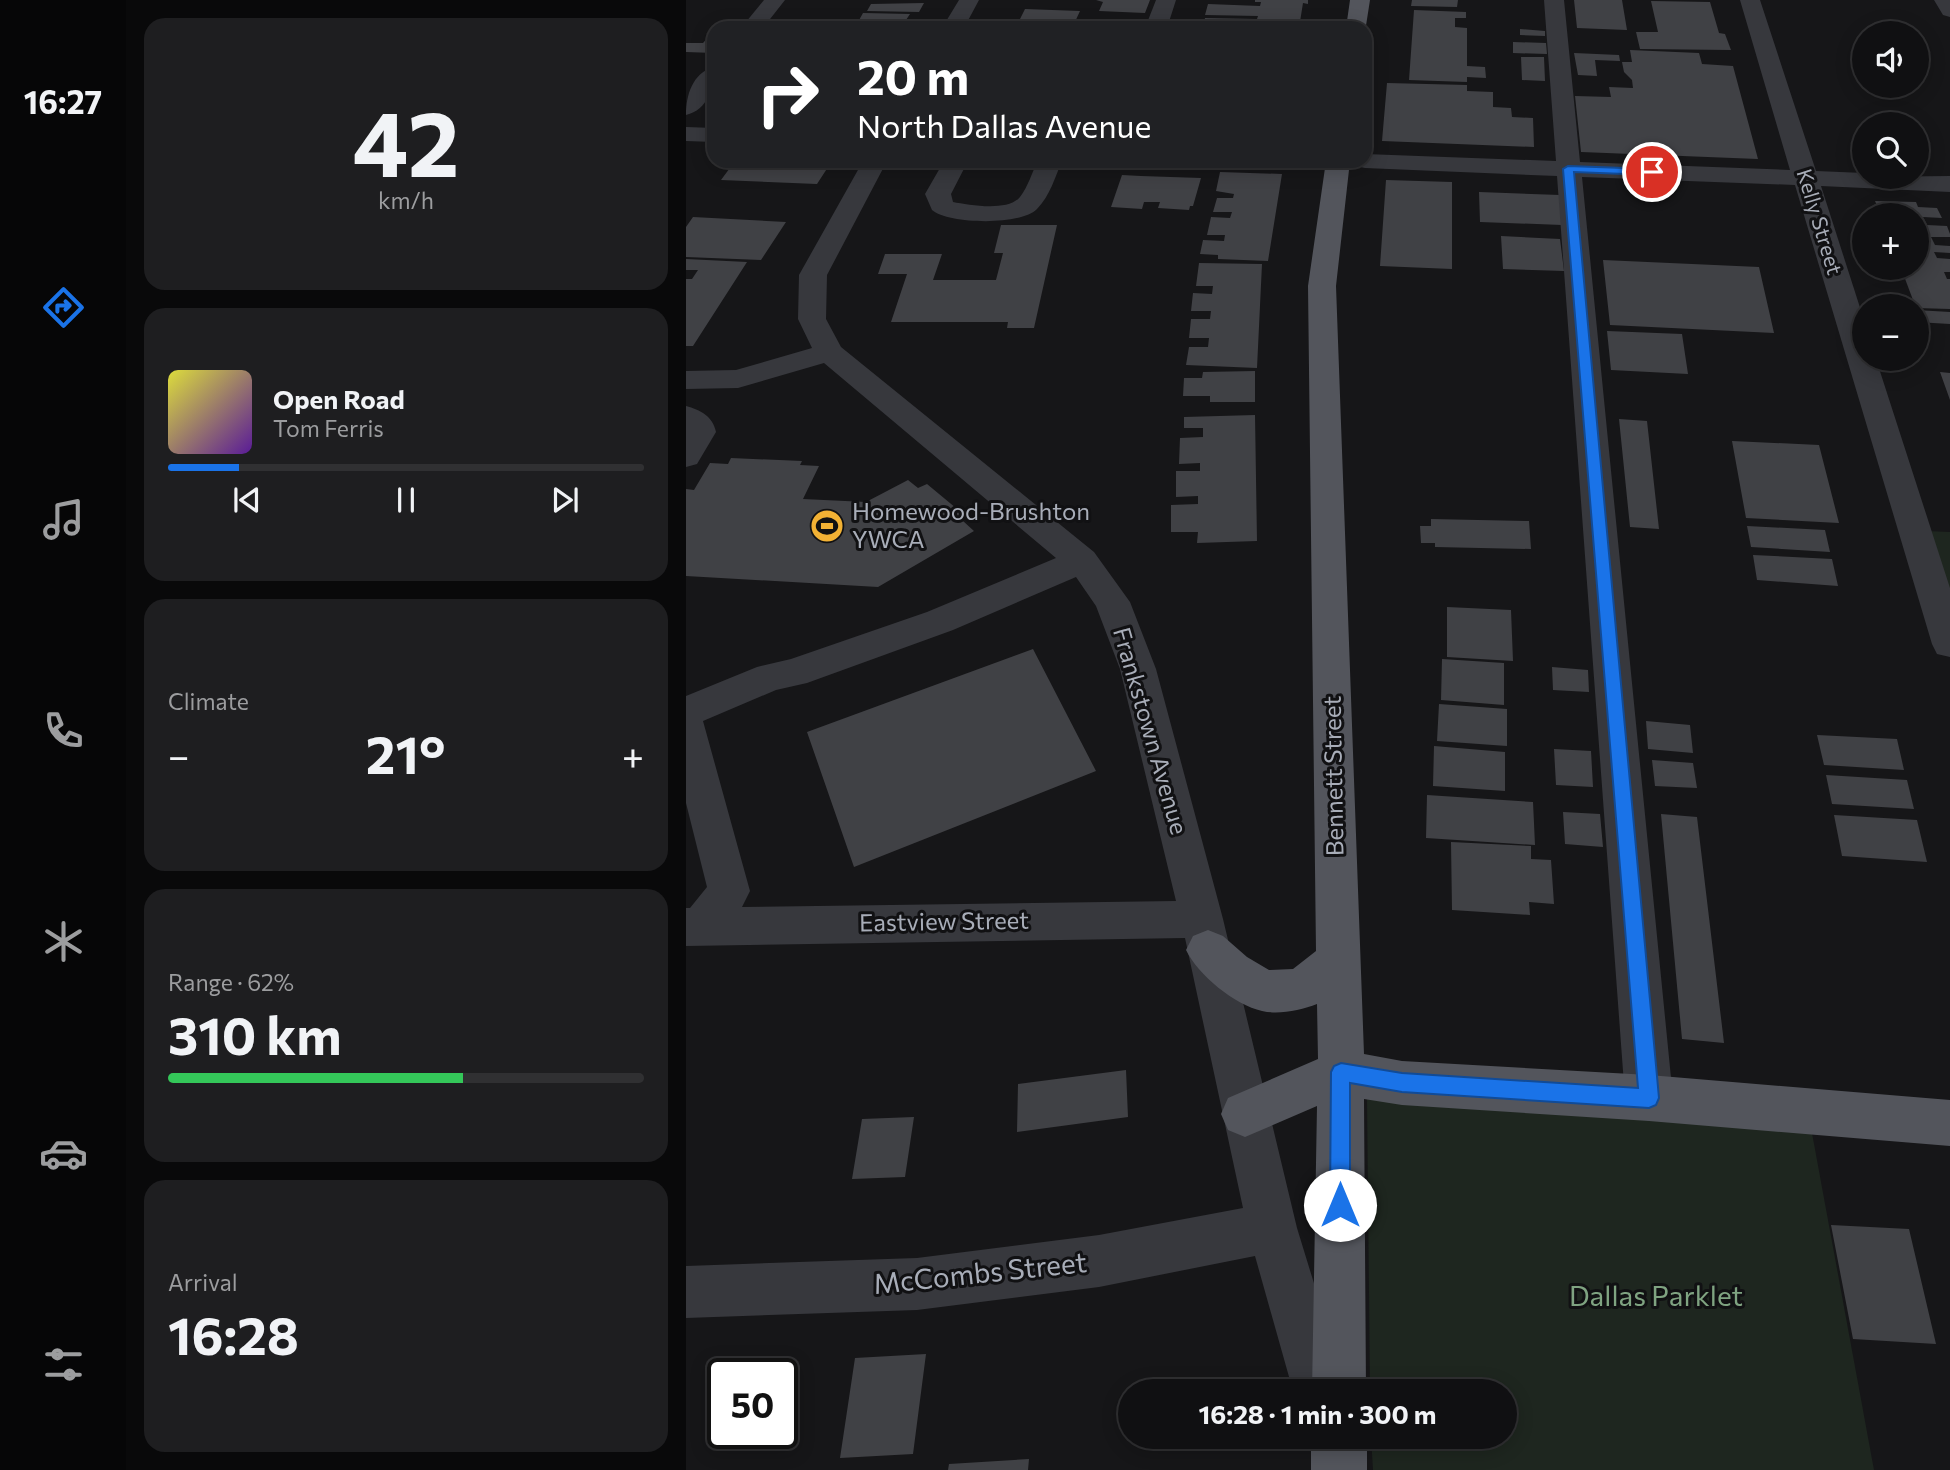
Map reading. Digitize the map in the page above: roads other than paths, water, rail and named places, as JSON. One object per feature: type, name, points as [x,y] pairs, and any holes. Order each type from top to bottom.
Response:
[{"type":"main road","points":[[1358,21],[1360,0]]},
{"type":"main road","name":"Bennett Street","points":[[1337,168],[1322,286],[1341,1072],[1339,1379]]},
{"type":"main road","points":[[1205,934],[1231,971],[1264,991],[1302,989],[1338,960]]},
{"type":"main road","points":[[1245,1114],[1341,1072],[1402,1083],[1649,1098],[1950,1124]]},
{"type":"street","points":[[758,21],[775,0]]},
{"type":"street","points":[[957,21],[969,0]]},
{"type":"street","points":[[1158,21],[1166,0]]},
{"type":"street","points":[[1554,0],[1649,1098]]},
{"type":"street","name":"Kelly Street","points":[[1750,0],[1950,644]]},
{"type":"street","points":[[1944,0],[1950,11]]},
{"type":"street","points":[[686,108],[707,83]]},
{"type":"street","points":[[686,134],[707,135]]},
{"type":"street","points":[[1372,161],[1950,184]]},
{"type":"street","name":"Frankstown Avenue","points":[[871,168],[813,275],[812,319],[829,352],[1082,561],[1112,602],[1138,669],[1205,934],[1272,1228],[1316,1379]]},
{"type":"street","points":[[952,168],[938,194],[941,205],[947,210],[998,212],[1019,211],[1027,205],[1046,168]]},
{"type":"street","points":[[690,387],[738,379],[829,352]]},
{"type":"street","points":[[686,416],[695,420],[700,432],[686,457]]},
{"type":"street","points":[[686,712],[770,677],[794,673],[940,621],[1082,561]]},
{"type":"street","points":[[686,726],[729,891],[694,926]]},
{"type":"street","name":"Eastview Street","points":[[694,926],[1205,934]]},
{"type":"street","name":"McCombs Street","points":[[686,1292],[917,1284],[1099,1261],[1272,1228]]},
{"type":"place","name":"Homewood-Brushton YWCA","points":[[827,526]]},
{"type":"park label","name":"Dallas Parklet","points":[[1656,1296]]}]
